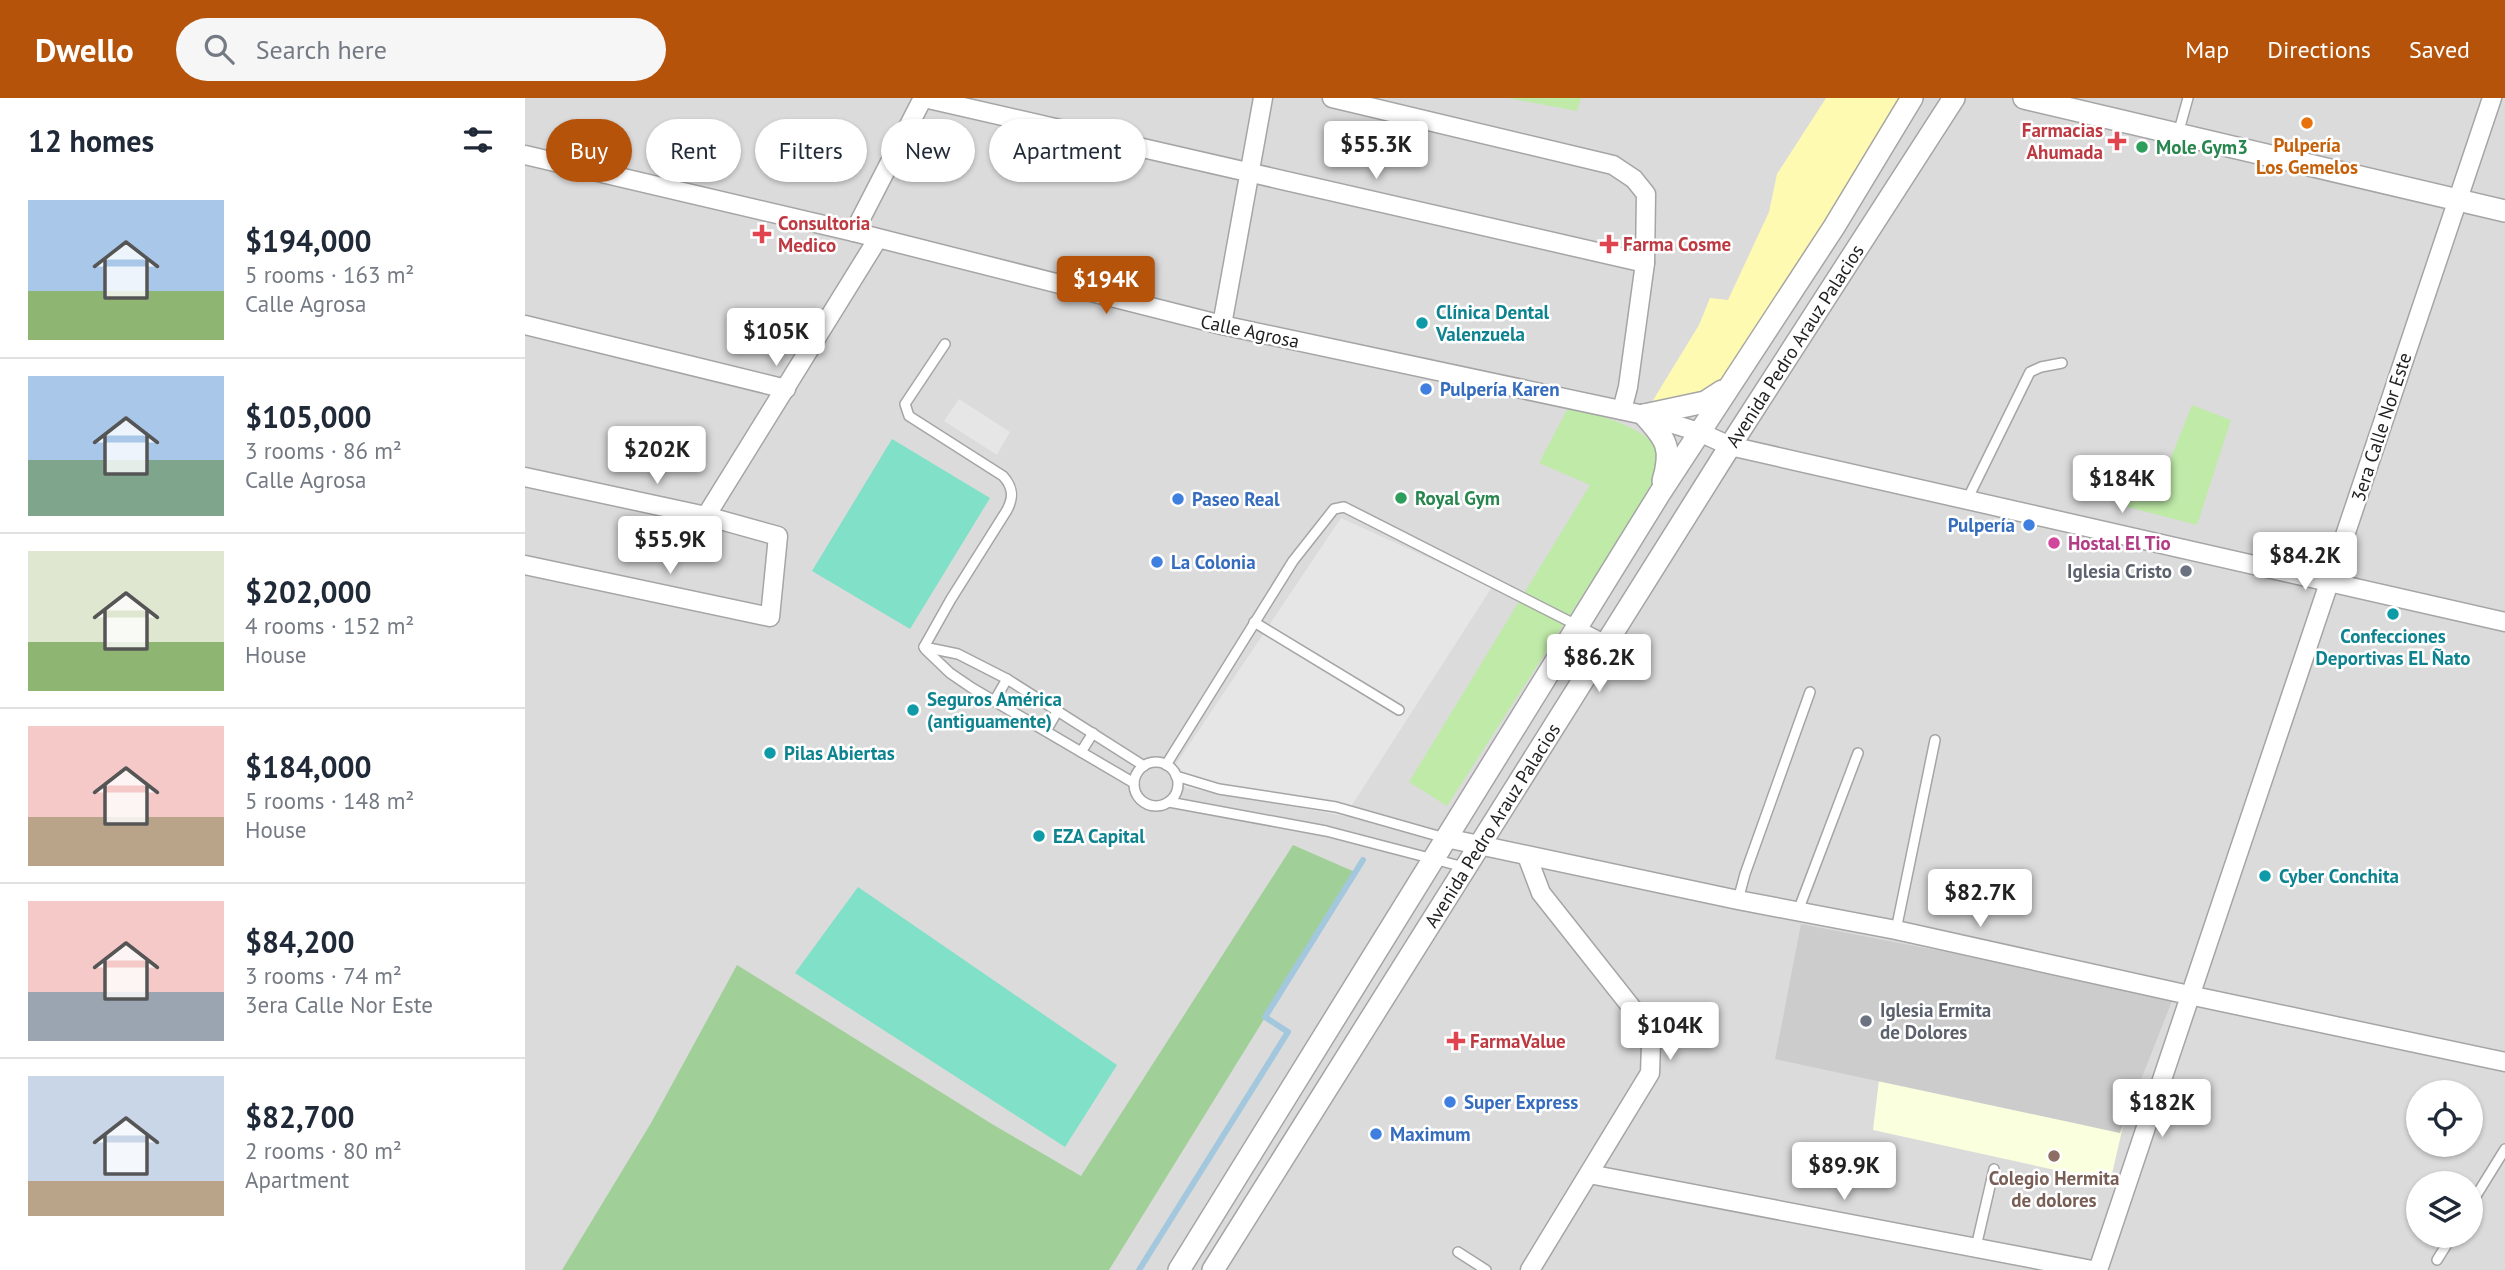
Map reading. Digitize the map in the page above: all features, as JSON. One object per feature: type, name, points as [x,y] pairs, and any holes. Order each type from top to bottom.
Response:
[{"type":"street","points":[[854,232],[923,98],[1645,263]]},
{"type":"street","points":[[1222,325],[1263,98]]},
{"type":"street","points":[[1332,98],[1613,165],[1634,179],[1646,194],[1645,263],[1628,387],[1622,410]]},
{"type":"street","name":"Avenida Pedro Arauz Palacios","points":[[1179,1270],[1660,493],[1834,227],[1912,98]]},
{"type":"street","name":"Avenida Pedro Arauz Palacios","points":[[1213,1270],[1730,446],[1954,98]]},
{"type":"street","points":[[2024,98],[2505,211]]},
{"type":"street","name":"3era Calle Nor Este","points":[[2098,1270],[2492,98]]},
{"type":"street","name":"Calle Agrosa","points":[[525,155],[854,232],[877,240],[1222,325],[1644,415],[1699,432],[1730,446],[2505,622]]},
{"type":"street","points":[[1834,227],[1859,246]]},
{"type":"street","points":[[706,516],[877,240]]},
{"type":"street","points":[[525,325],[786,389]]},
{"type":"street","points":[[1660,493],[1669,458],[1667,444],[1644,415],[1705,402],[1727,388]]},
{"type":"street","points":[[525,477],[706,516],[778,537],[770,617],[525,565]]},
{"type":"street","points":[[1446,838],[1738,900],[1896,930],[2505,1062]]},
{"type":"street","points":[[1527,856],[1541,892],[1636,1013],[1651,1045],[1650,1073],[1529,1270]]},
{"type":"street","points":[[1333,1022],[1358,1036]]},
{"type":"street","points":[[1589,1174],[2092,1270]]},
{"type":"street","points":[[1217,1210],[1240,1227]]},
{"type":"lane","points":[[2178,135],[2188,98]]},
{"type":"lane","points":[[924,647],[1012,502],[1009,483],[1003,476],[909,416],[905,404],[945,344]]},
{"type":"lane","points":[[1967,500],[2030,372],[2062,363]]},
{"type":"lane","points":[[1166,765],[1293,561],[1333,509],[1341,506],[1608,641]]},
{"type":"lane","points":[[1254,622],[1399,710]]},
{"type":"lane","points":[[924,647],[958,654],[1007,679],[1144,766]]},
{"type":"lane","points":[[924,647],[950,673],[1134,783]]},
{"type":"lane","points":[[995,700],[1007,679]]},
{"type":"lane","points":[[1738,900],[1810,692]]},
{"type":"lane","points":[[1046,731],[1058,710]]},
{"type":"lane","points":[[1081,752],[1093,733]]},
{"type":"lane","points":[[1896,930],[1935,740]]},
{"type":"lane","points":[[1798,911],[1858,753]]},
{"type":"lane","points":[[1446,838],[1336,807],[1219,789],[1176,776],[1166,765],[1159,762],[1144,766],[1136,773],[1134,783],[1139,798],[1153,806],[1168,802],[1326,831],[1466,867]]},
{"type":"lane","points":[[1168,802],[1175,795],[1176,776]]},
{"type":"lane","points":[[2483,1185],[2505,1149]]},
{"type":"lane","points":[[1976,1247],[1994,1169]]},
{"type":"lane","points":[[2437,1260],[2444,1248]]},
{"type":"lane","points":[[1458,1252],[1486,1270]]},
{"type":"shaded area","points":[[525,98],[2505,98],[2505,1270],[525,1270]]},
{"type":"shaded area","points":[[959,399],[1010,432],[997,455],[944,421]]},
{"type":"shaded area","points":[[1341,518],[1492,587],[1345,816],[1186,788],[1172,770]]},
{"type":"shaded area","points":[[1801,924],[2174,996],[2120,1133],[1775,1059]]},
{"type":"shaded area","name":"Colegio Hermita de dolores","points":[[1879,1080],[2124,1122],[2110,1182],[1873,1130]]},
{"type":"green space","points":[[1508,98],[1581,98],[1577,111]]},
{"type":"green space","points":[[2192,405],[2231,420],[2197,525],[2120,505],[2140,458],[2166,470]]},
{"type":"green space","points":[[1569,406],[1639,432],[1659,451],[1660,468],[1654,484],[1447,806],[1409,782],[1590,485],[1539,463]]},
{"type":"green space","points":[[892,439],[990,498],[910,629],[812,571]]},
{"type":"green space","points":[[1293,845],[1355,872],[1109,1270],[562,1270],[651,1123],[737,965],[992,1124],[1081,1176]]},
{"type":"green space","points":[[858,887],[1117,1065],[1065,1147],[795,973]]},
{"type":"sand","points":[[1826,98],[1916,98],[1727,388],[1644,415],[1699,325],[1710,298],[1728,300],[1769,212],[1777,174]]},
{"type":"waterway","points":[[1139,1270],[1288,1032],[1265,1017],[1363,860]]},
{"type":"place","name":"Pulpería Los Gemelos","points":[[2307,123]]},
{"type":"place","name":"Farmacias Ahumada","points":[[2117,141]]},
{"type":"place","name":"Mole Gym3","points":[[2142,147]]},
{"type":"place","name":"Consultoria Medico","points":[[762,234]]},
{"type":"place","name":"Farma Cosme","points":[[1609,244]]},
{"type":"place","name":"Clínica Dental Valenzuela","points":[[1422,323]]},
{"type":"place","name":"Pulpería Karen","points":[[1426,389]]},
{"type":"place","name":"Royal Gym","points":[[1401,498]]},
{"type":"place","name":"Paseo Real","points":[[1178,499]]},
{"type":"place","name":"Pulpería","points":[[2029,525]]},
{"type":"place","name":"Hostal El Tio","points":[[2054,543]]},
{"type":"place","name":"La Colonia","points":[[1157,562]]},
{"type":"place","name":"Iglesia Cristo","points":[[2186,571]]},
{"type":"place","name":"Confecciones Deportivas EL Ñato","points":[[2393,614]]},
{"type":"place","name":"Seguros América (antiguamente)","points":[[913,710]]},
{"type":"place","name":"Pilas Abiertas","points":[[770,753]]},
{"type":"place","name":"EZA Capital","points":[[1039,836]]},
{"type":"place","name":"Cyber Conchita","points":[[2265,876]]},
{"type":"place","name":"Iglesia Ermita de Dolores","points":[[1866,1021]]},
{"type":"place","name":"FarmaValue","points":[[1456,1041]]},
{"type":"place","name":"Super Express","points":[[1450,1102]]},
{"type":"place","name":"Maximum","points":[[1376,1134]]},
{"type":"place","name":"Colegio Hermita de dolores","points":[[2054,1156]]}]
